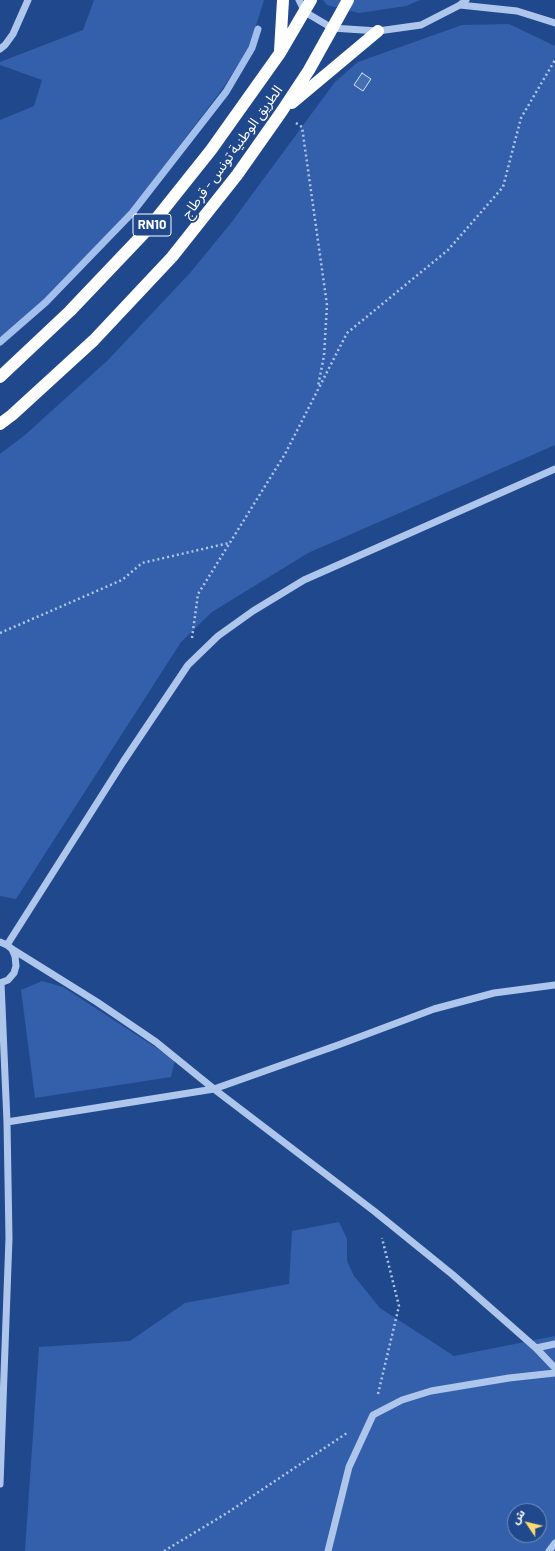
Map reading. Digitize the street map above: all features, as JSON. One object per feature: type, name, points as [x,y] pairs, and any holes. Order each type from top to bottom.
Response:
[{"type":"highway","points":[[280,53],[283,0]]},
{"type":"highway","name":"الطريق الوطنية تونس - قرطاج","points":[[0,377],[70,311],[148,229],[211,150],[280,53],[311,0]]},
{"type":"highway","name":"الطريق الوطنية تونس - قرطاج","points":[[0,424],[12,415],[94,340],[172,257],[238,175],[282,111],[309,70],[348,0]]},
{"type":"highway","points":[[282,111],[378,31]]},
{"type":"street","points":[[0,49],[13,34],[28,0]]},
{"type":"street","points":[[298,0],[305,12],[332,28],[378,31],[421,25],[460,5],[466,0]]},
{"type":"street","points":[[460,5],[517,11],[555,23]]},
{"type":"street","points":[[6,945],[123,762],[188,665],[218,636],[252,611],[304,580],[555,469]]},
{"type":"street","points":[[0,1484],[9,1238],[7,1122],[1,983],[14,973],[16,966],[16,956],[6,945]]},
{"type":"street","points":[[6,945],[98,1002],[156,1042],[214,1089],[374,1211],[453,1275],[536,1348],[555,1368]]},
{"type":"street","points":[[7,1122],[214,1089],[434,1009],[494,993],[555,985]]},
{"type":"street","points":[[536,1348],[555,1344]]},
{"type":"street","points":[[328,1551],[349,1467],[373,1416],[402,1400],[432,1391],[509,1378],[555,1373]]},
{"type":"street","points":[[549,1551],[555,1543]]},
{"type":"path","points":[[188,665],[198,594],[285,454],[347,334],[448,250],[503,187],[521,118],[555,60]]},
{"type":"path","points":[[282,111],[302,127],[327,305],[324,356],[317,391]]},
{"type":"path","points":[[0,633],[122,580],[142,564],[230,543]]},
{"type":"path","points":[[164,1551],[227,1512],[373,1416],[399,1306],[374,1211]]},
{"type":"shaded area","points":[[94,0],[264,0],[249,48],[223,88],[130,211],[45,300],[0,337],[0,120],[34,106],[42,80],[0,65],[0,62],[83,30]]},
{"type":"shaded area","points":[[323,0],[420,0],[406,6],[359,13],[327,5]]},
{"type":"shaded area","points":[[509,24],[555,46],[555,445],[308,553],[212,612],[181,642],[16,899],[0,896],[0,454],[25,435],[108,360],[190,273],[231,223],[335,82],[358,62],[462,25]]},
{"type":"shaded area","points":[[42,981],[63,987],[175,1060],[171,1077],[35,1098],[21,990]]},
{"type":"shaded area","points":[[339,1222],[347,1239],[347,1261],[354,1276],[380,1308],[454,1356],[555,1336],[555,1551],[25,1551],[39,1347],[130,1341],[185,1303],[289,1284],[292,1231]]},
{"type":"building","points":[[362,73],[371,79],[363,91],[354,85]]},
{"type":"waterway","points":[[0,342],[46,302],[132,213],[226,92],[252,48],[258,29]]}]
